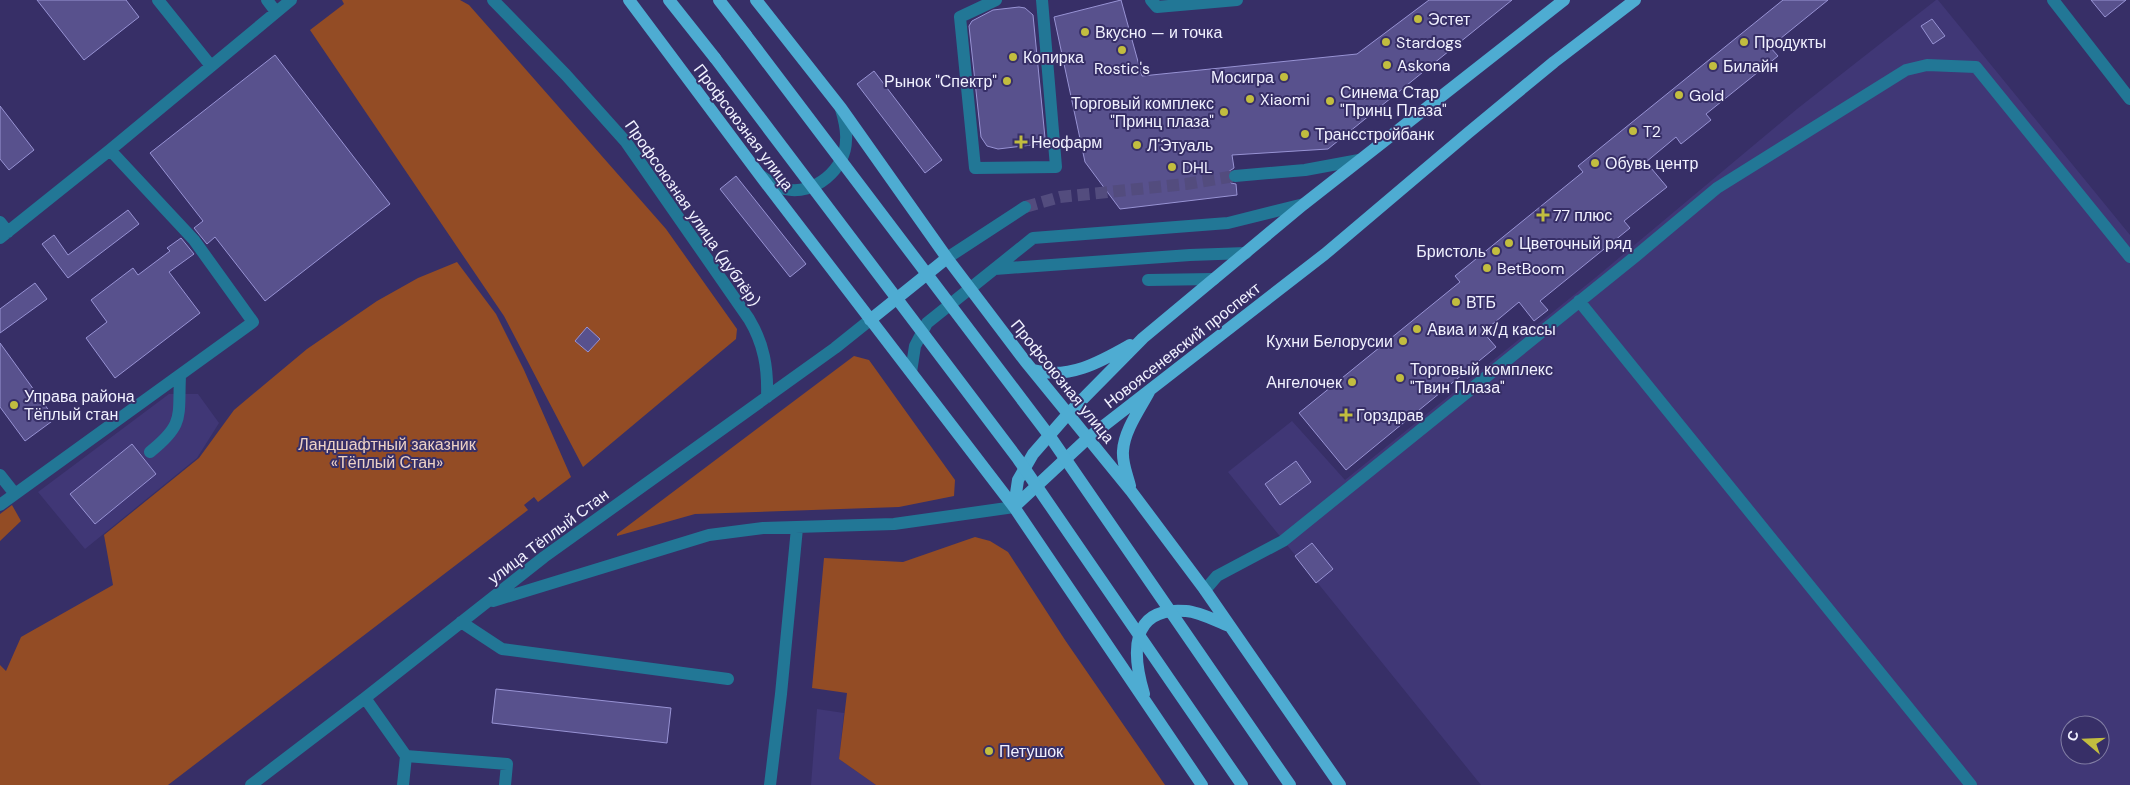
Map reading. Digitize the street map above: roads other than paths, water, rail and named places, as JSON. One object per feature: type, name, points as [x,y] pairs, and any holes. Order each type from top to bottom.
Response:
[{"type":"main road","name":"Профсоюзная улица","points":[[629,0],[759,174],[1014,507],[1202,785]]},
{"type":"main road","name":"Профсоюзная улица","points":[[669,0],[1018,459],[1242,785]]},
{"type":"main road","points":[[719,0],[1051,438],[1290,785]]},
{"type":"main road","name":"Профсоюзная улица","points":[[756,0],[841,108],[970,289],[1131,491],[1230,626],[1340,785]]},
{"type":"main road","name":"Новоясеневский проспект","points":[[1014,507],[1018,480],[1033,454],[1068,414],[1144,338],[1304,204],[1564,0]]},
{"type":"main road","name":"Новоясеневский проспект","points":[[1014,507],[1088,438],[1325,254],[1475,127],[1635,0]]},
{"type":"main road","points":[[870,320],[947,258]]},
{"type":"main road","points":[[1033,370],[1050,373],[1084,368],[1144,338]]},
{"type":"main road","points":[[1131,491],[1123,461],[1123,449],[1132,423],[1151,388]]},
{"type":"main road","points":[[1148,707],[1137,672],[1136,654],[1136,645],[1144,625],[1162,611],[1188,611],[1230,626]]},
{"type":"street","points":[[158,0],[211,66]]},
{"type":"street","points":[[267,0],[276,12]]},
{"type":"street","points":[[3,231],[110,150],[290,0]]},
{"type":"street","name":"Профсоюзная улица (дублёр)","points":[[493,0],[566,75],[626,142],[743,311],[758,335],[766,362],[767,396]]},
{"type":"street","points":[[996,0],[960,17],[975,168],[1056,167],[1042,0]]},
{"type":"street","points":[[1151,0],[1157,7],[1237,0]]},
{"type":"street","points":[[2052,0],[2128,92]]},
{"type":"street","points":[[1204,590],[1217,576],[1283,541],[1717,188],[1906,70],[1927,65],[1976,67],[2130,257]]},
{"type":"street","points":[[759,174],[773,184],[786,189],[803,190],[819,184],[833,172],[843,156],[846,141],[841,108]]},
{"type":"street","points":[[0,505],[253,322],[194,240],[110,150]]},
{"type":"street","points":[[1235,176],[1305,170],[1359,160]]},
{"type":"street","points":[[911,372],[915,346],[927,323],[1032,238],[1228,223],[1304,204]]},
{"type":"street","points":[[947,258],[1025,207]]},
{"type":"street","points":[[995,269],[1190,254],[1246,253]]},
{"type":"street","points":[[1148,280],[1214,280]]},
{"type":"street","points":[[1579,301],[1971,785]]},
{"type":"street","name":"улица Тёплый Стан","points":[[251,785],[366,698],[544,557],[836,348],[870,320]]},
{"type":"street","points":[[150,452],[168,437],[177,422],[180,376]]},
{"type":"street","points":[[0,475],[14,494]]},
{"type":"street","points":[[486,603],[709,535],[763,528],[894,524],[1014,507]]},
{"type":"street","points":[[770,785],[797,528]]},
{"type":"street","points":[[461,622],[502,649],[728,679]]},
{"type":"street","points":[[366,698],[406,756],[403,785]]},
{"type":"street","points":[[406,756],[508,764],[505,785]]},
{"type":"tunnel","points":[[1025,207],[1060,197],[1186,184],[1235,176]]},
{"type":"place","name":"Эстет","points":[[1418,19]]},
{"type":"place","name":"Вкусно — и точка","points":[[1085,32]]},
{"type":"place","name":"Stardogs","points":[[1386,42]]},
{"type":"place","name":"Продукты","points":[[1744,42]]},
{"type":"place","name":"Rostic's","points":[[1122,50]]},
{"type":"place","name":"Копирка","points":[[1013,57]]},
{"type":"place","name":"Askona","points":[[1387,65]]},
{"type":"place","name":"Билайн","points":[[1713,66]]},
{"type":"place","name":"Мосигра","points":[[1284,77]]},
{"type":"place","name":"Рынок \"Спектр\"","points":[[1007,81]]},
{"type":"place","name":"Gold","points":[[1679,95]]},
{"type":"place","name":"Xiaomi","points":[[1250,99]]},
{"type":"place","name":"Синема Стар \"Принц Плаза\"","points":[[1330,101]]},
{"type":"place","name":"Торговый комплекс \"Принц плаза\"","points":[[1224,112]]},
{"type":"place","name":"T2","points":[[1633,131]]},
{"type":"place","name":"Трансстройбанк","points":[[1305,134]]},
{"type":"place","name":"Неофарм","points":[[1021,142]]},
{"type":"place","name":"Л'Этуаль","points":[[1137,145]]},
{"type":"place","name":"Обувь центр","points":[[1595,163]]},
{"type":"place","name":"DHL","points":[[1172,167]]},
{"type":"place","name":"77 плюс","points":[[1543,215]]},
{"type":"place","name":"Цветочный ряд","points":[[1509,243]]},
{"type":"place","name":"Бристоль","points":[[1496,251]]},
{"type":"place","name":"BetBoom","points":[[1487,268]]},
{"type":"place","name":"ВТБ","points":[[1456,302]]},
{"type":"place","name":"Авиа и ж/д кассы","points":[[1417,329]]},
{"type":"place","name":"Кухни Белорусии","points":[[1403,341]]},
{"type":"place","name":"Торговый комплекс \"Твин Плаза\"","points":[[1400,378]]},
{"type":"place","name":"Ангелочек","points":[[1352,382]]},
{"type":"place","name":"Управа района Тёплый стан","points":[[14,405]]},
{"type":"place","name":"Горздрав","points":[[1346,415]]},
{"type":"place","name":"Петушок","points":[[989,751]]},
{"type":"park label","name":"Ландшафтный заказник «Тёплый Стан»","points":[[387,453]]}]
